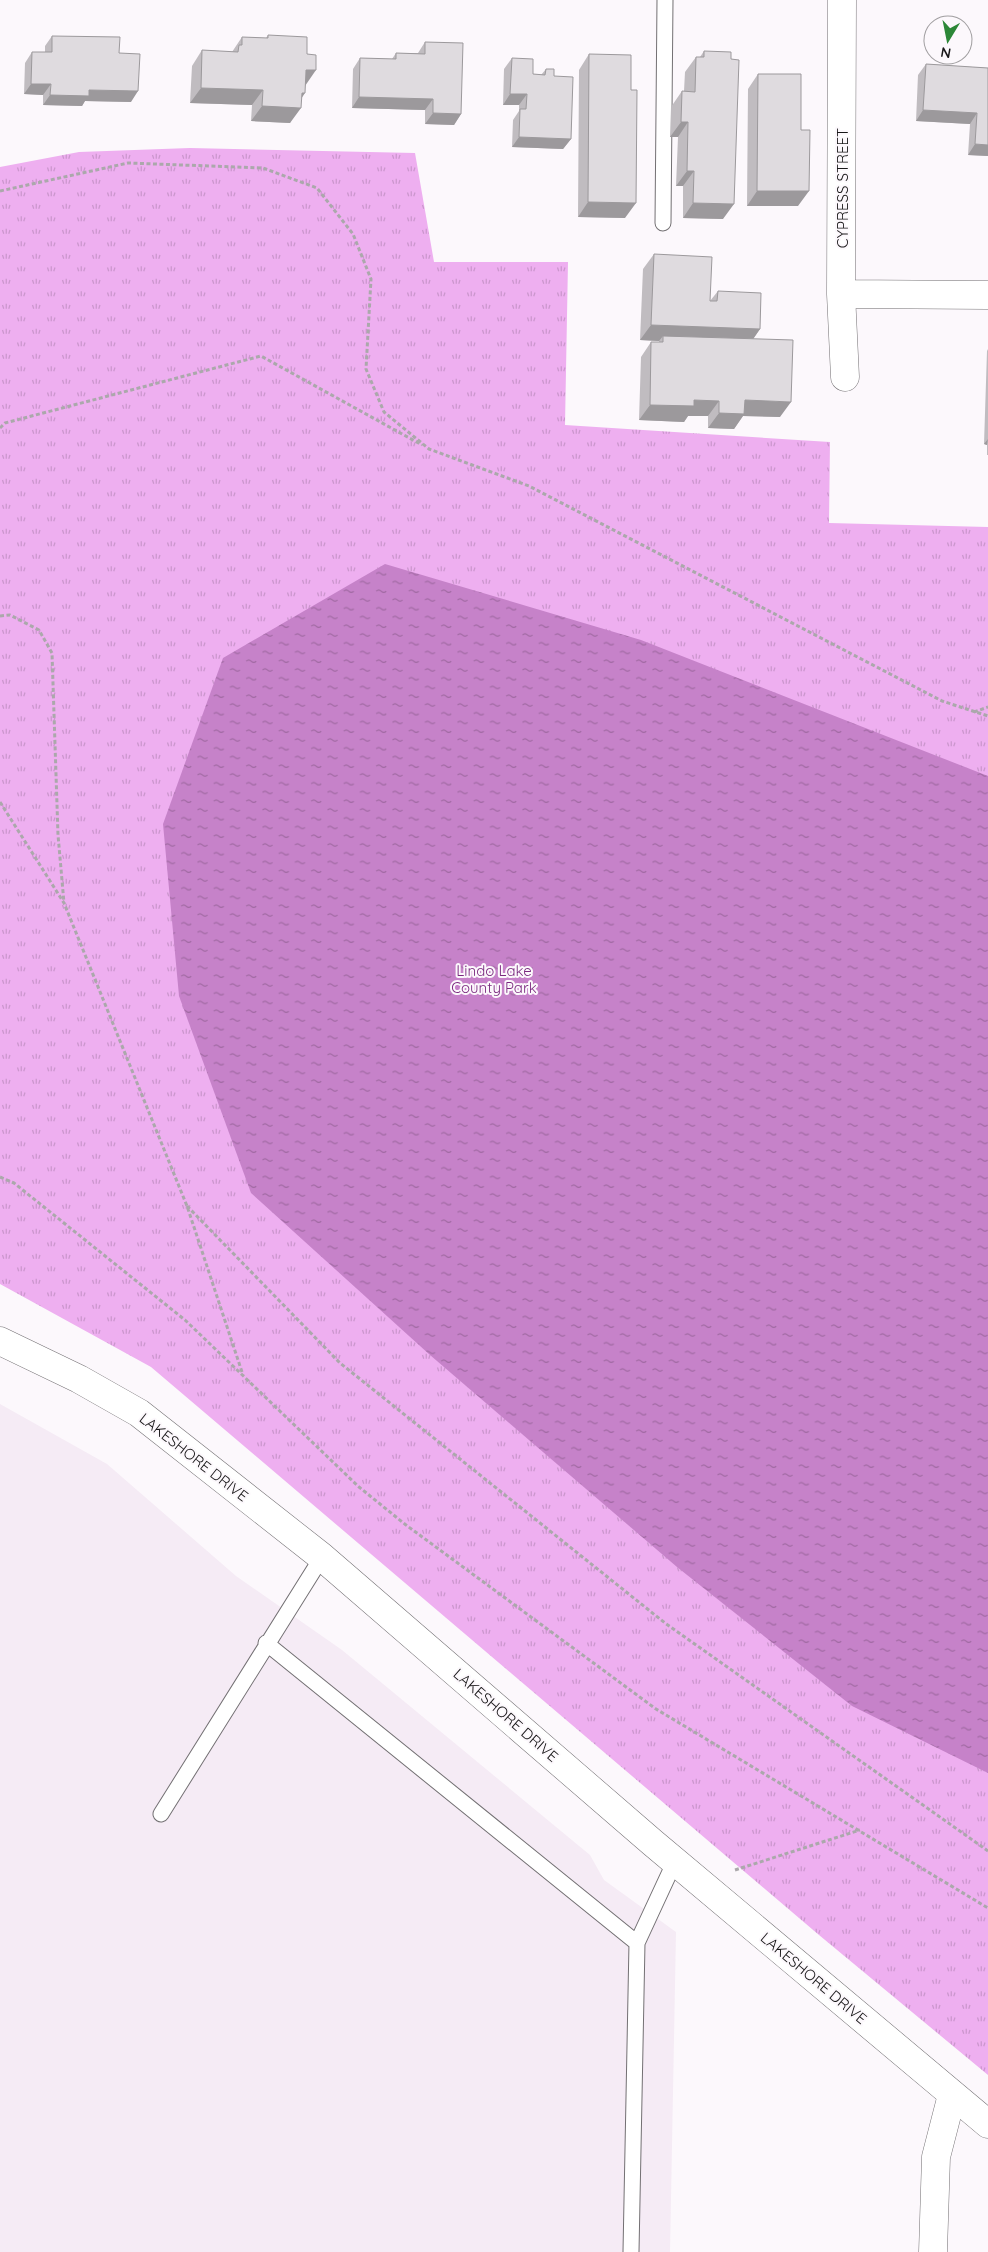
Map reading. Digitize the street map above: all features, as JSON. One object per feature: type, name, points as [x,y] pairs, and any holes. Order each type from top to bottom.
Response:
[{"type":"street","name":"CYPRESS STREET","points":[[842,0],[842,294],[845,377]]},
{"type":"street","points":[[842,294],[988,295]]},
{"type":"street","name":"LAKESHORE DRIVE","points":[[0,1341],[79,1379],[138,1413],[322,1556],[675,1862],[988,2124]]},
{"type":"street","points":[[933,2252],[936,2157],[952,2095]]},
{"type":"lane","points":[[663,223],[665,0]]},
{"type":"lane","points":[[161,1814],[322,1556]]},
{"type":"lane","points":[[266,1643],[637,1943]]},
{"type":"lane","points":[[631,2252],[637,1943],[675,1862]]},
{"type":"path","points":[[0,191],[128,163],[263,168],[317,188],[353,234],[371,279],[366,368],[384,412],[429,449]]},
{"type":"path","points":[[0,428],[5,423],[261,356],[429,449],[529,486],[942,701],[988,716]]},
{"type":"path","points":[[0,616],[10,615],[39,630],[52,653],[58,835],[64,903]]},
{"type":"path","points":[[974,712],[988,707]]},
{"type":"path","points":[[0,802],[64,903],[187,1206],[244,1376]]},
{"type":"path","points":[[0,1177],[14,1183],[185,1320],[359,1487],[406,1525],[656,1709],[988,1908]]},
{"type":"path","points":[[187,1206],[340,1363],[665,1623],[988,1851]]},
{"type":"path","points":[[727,1872],[860,1830]]},
{"type":"shaded area","points":[[0,1404],[107,1464],[236,1576],[342,1650],[590,1855],[604,1880],[676,1932],[670,2252],[0,2252]]},
{"type":"green space","name":"Lindo Lake County Park","points":[[190,148],[415,153],[434,262],[568,262],[565,425],[830,442],[829,523],[988,527],[988,2075],[819,1935],[151,1367],[0,1284],[0,167],[79,152]]},
{"type":"water","points":[[385,564],[641,640],[988,776],[988,1773],[852,1706],[677,1567],[430,1355],[251,1193],[179,996],[163,824],[223,658]]},
{"type":"building","points":[[268,35],[307,37],[307,54],[316,55],[316,70],[306,70],[305,93],[302,93],[301,108],[262,106],[263,90],[201,88],[202,50],[238,52],[239,45],[242,45],[242,37],[268,38]]},
{"type":"building","points":[[52,36],[120,37],[119,53],[140,54],[138,91],[89,90],[89,96],[50,95],[51,84],[31,84],[32,52],[52,52]]},
{"type":"building","points":[[425,42],[463,43],[461,114],[433,113],[433,99],[359,97],[360,58],[396,59],[396,53],[425,54]]},
{"type":"building","points":[[704,51],[731,52],[731,59],[739,60],[734,204],[693,203],[694,171],[687,171],[688,122],[681,122],[682,91],[695,92],[696,57],[704,57]]},
{"type":"building","points":[[589,54],[631,55],[631,90],[637,90],[636,203],[588,202]]},
{"type":"building","points":[[512,58],[533,59],[533,74],[545,75],[546,69],[554,69],[554,76],[573,77],[571,139],[519,137],[520,109],[526,109],[527,94],[510,94]]},
{"type":"building","points":[[926,65],[988,68],[988,145],[975,144],[977,113],[923,110]]},
{"type":"building","points":[[758,74],[801,74],[801,130],[810,130],[809,191],[757,191]]},
{"type":"building","points":[[654,254],[712,257],[710,301],[717,301],[718,291],[761,293],[760,329],[651,325]]},
{"type":"building","points":[[663,336],[793,340],[791,402],[745,400],[744,414],[719,413],[719,401],[694,400],[694,406],[650,405],[651,342],[663,342]]}]
